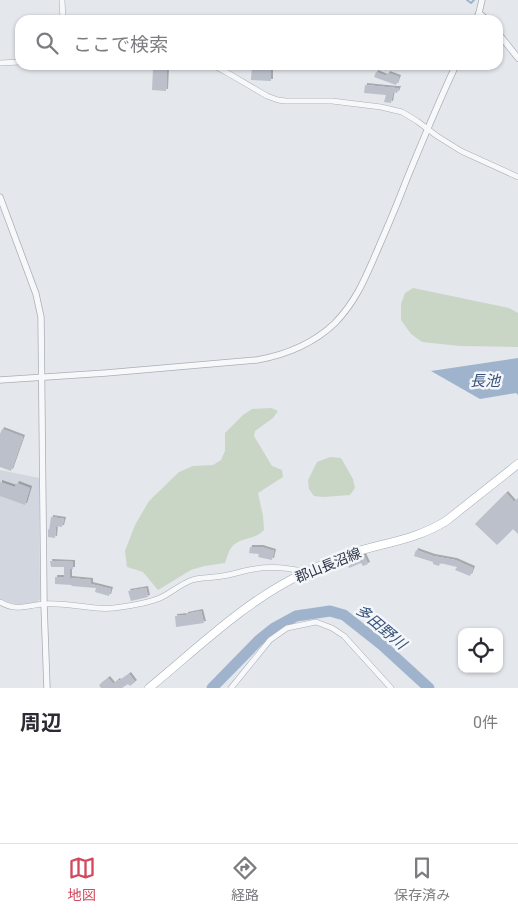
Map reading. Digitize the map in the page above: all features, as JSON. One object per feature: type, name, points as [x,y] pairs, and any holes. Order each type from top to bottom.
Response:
[{"type":"main road","name":"郡山長沼線","points":[[149,688],[210,636],[250,605],[280,585],[305,572],[350,554],[405,539],[435,528],[518,464]]},
{"type":"street","points":[[62,0],[63,15]]},
{"type":"street","points":[[481,15],[479,13],[482,0]]},
{"type":"street","points":[[503,39],[518,58]]},
{"type":"street","points":[[0,63],[15,62]]},
{"type":"street","points":[[222,70],[267,96],[278,100],[332,101],[381,107],[402,112],[417,120],[437,136],[461,151],[518,177]]},
{"type":"street","points":[[0,380],[257,360],[290,352],[328,330],[346,311],[361,289],[454,70]]},
{"type":"street","points":[[0,198],[36,294],[41,317],[44,604],[47,688]]},
{"type":"street","points":[[0,602],[14,608],[44,604],[118,608],[161,598],[180,585],[196,579],[266,568],[289,568],[305,572]]},
{"type":"street","points":[[230,688],[270,640],[287,628],[316,622],[332,628],[344,636],[391,688]]},
{"type":"shaded area","points":[[0,470],[39,478],[40,599],[37,602],[16,605],[9,604],[0,599]]},
{"type":"green space","points":[[413,288],[509,308],[518,313],[518,347],[460,346],[422,342],[411,334],[401,320],[401,304],[405,293]]},
{"type":"green space","points":[[271,408],[278,411],[273,418],[255,431],[254,436],[272,466],[282,470],[283,477],[258,493],[264,530],[256,536],[235,544],[230,550],[225,563],[191,570],[158,590],[143,572],[127,567],[125,551],[135,525],[149,501],[179,472],[193,466],[213,465],[221,460],[225,451],[225,433],[243,415],[252,409]]},
{"type":"green space","points":[[330,457],[341,458],[353,479],[355,488],[350,495],[314,496],[309,489],[308,480],[317,462]]},
{"type":"water","name":"長池","points":[[518,358],[518,395],[516,393],[480,399],[431,371]]},
{"type":"building","points":[[153,70],[167,70],[166,91],[152,90]]},
{"type":"building","points":[[252,70],[271,70],[271,81],[251,80]]},
{"type":"building","points":[[376,72],[386,76],[388,73],[399,77],[396,85],[374,77]]},
{"type":"building","points":[[365,85],[399,88],[397,93],[393,92],[391,103],[384,102],[386,95],[364,93]]},
{"type":"building","points":[[2,429],[23,437],[11,471],[0,467],[0,434]]},
{"type":"building","points":[[0,482],[15,487],[17,483],[30,488],[25,505],[0,496]]},
{"type":"building","points":[[506,493],[514,502],[518,498],[518,534],[513,529],[497,545],[475,524]]},
{"type":"building","points":[[51,517],[64,519],[62,527],[56,526],[55,538],[48,537]]},
{"type":"building","points":[[250,547],[261,547],[274,551],[272,560],[258,557],[259,554],[249,553]]},
{"type":"building","points":[[416,550],[433,556],[455,560],[473,568],[470,576],[455,570],[457,567],[440,563],[439,566],[414,556]]},
{"type":"building","points":[[364,555],[368,564],[363,566],[361,563],[349,568],[347,563]]},
{"type":"building","points":[[50,561],[73,562],[73,569],[70,569],[70,578],[91,580],[91,584],[111,589],[109,596],[95,592],[96,588],[55,584],[55,577],[64,577],[64,567],[51,567]]},
{"type":"building","points":[[146,588],[148,597],[131,601],[128,591]]},
{"type":"building","points":[[201,611],[204,623],[176,627],[175,616]]},
{"type":"building","points":[[129,674],[135,682],[130,686],[128,684],[122,688],[101,688],[99,685],[108,678],[113,684]]},
{"type":"waterway","points":[[467,0],[471,3],[474,0]]},
{"type":"waterway","name":"多田野川","points":[[212,688],[259,640],[274,628],[296,616],[330,611],[344,615],[382,645],[429,688]]}]
